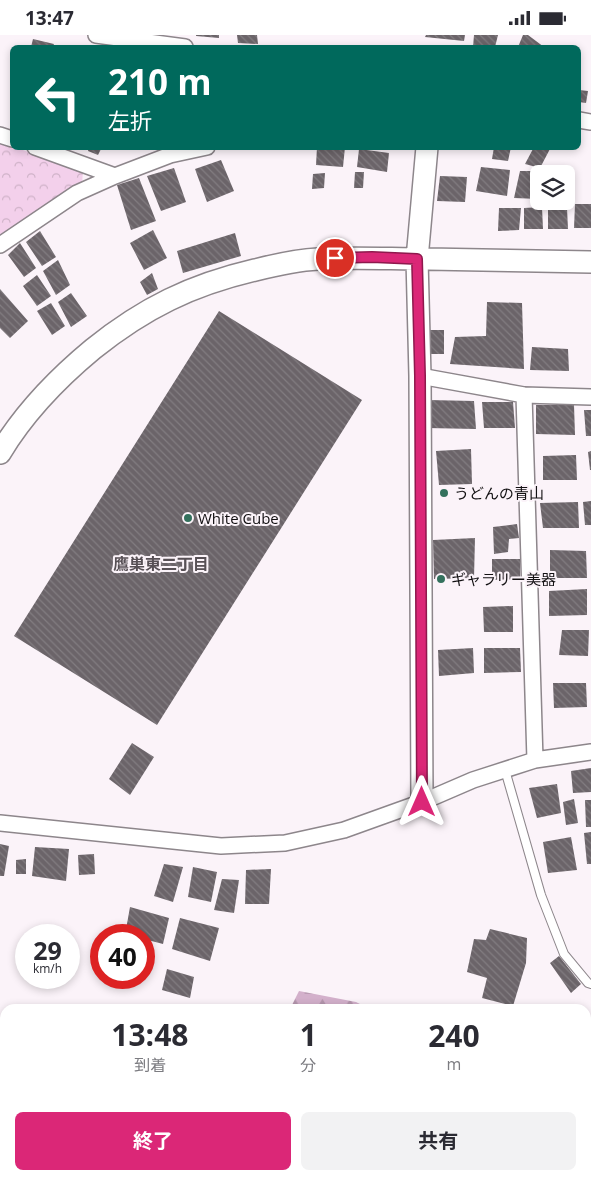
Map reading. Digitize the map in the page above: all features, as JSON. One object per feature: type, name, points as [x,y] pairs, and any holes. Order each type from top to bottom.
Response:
[{"type":"street","points":[[96,35],[170,45]]},
{"type":"street","points":[[44,150],[115,176]]},
{"type":"street","points":[[0,245],[77,193],[170,155],[193,150]]},
{"type":"street","points":[[422,802],[420,376],[417,259],[427,150]]},
{"type":"street","points":[[0,453],[7,426],[69,369],[102,342],[145,312],[186,291],[237,274],[271,266],[316,259],[372,257],[591,261]]},
{"type":"street","points":[[420,376],[524,395],[591,397]]},
{"type":"street","points":[[524,395],[535,759]]},
{"type":"street","points":[[0,823],[221,846],[285,843],[344,830],[422,802],[473,780],[535,759],[591,752]]},
{"type":"lane","points":[[504,770],[541,895],[564,954],[588,983],[591,984]]},
{"type":"green space","points":[[0,141],[10,145],[10,150],[23,150],[83,171],[82,184],[0,238]]},
{"type":"green space","points":[[299,991],[360,1004],[292,1004]]},
{"type":"building","points":[[219,35],[219,38],[196,36]]},
{"type":"building","points":[[237,35],[257,35],[258,44],[238,43]]},
{"type":"building","points":[[426,35],[465,35],[464,41],[425,37]]},
{"type":"building","points":[[474,35],[498,35],[496,45],[473,45]]},
{"type":"building","points":[[523,35],[528,35],[541,45],[519,45]]},
{"type":"building","points":[[33,39],[54,44],[54,45],[32,45]]},
{"type":"building","points":[[581,90],[588,91],[586,103],[581,102]]},
{"type":"building","points":[[88,150],[100,150],[98,155]]},
{"type":"building","points":[[317,150],[345,150],[343,167],[316,165]]},
{"type":"building","points":[[359,150],[389,153],[387,172],[357,167]]},
{"type":"building","points":[[494,150],[510,150],[508,161],[492,159]]},
{"type":"building","points":[[532,150],[549,150],[542,165],[525,164]]},
{"type":"building","points":[[221,160],[234,191],[207,202],[195,169]]},
{"type":"building","points":[[481,167],[510,170],[507,196],[476,191]]},
{"type":"building","points":[[174,168],[186,202],[161,211],[147,176]]},
{"type":"building","points":[[520,171],[530,171],[530,199],[514,198]]},
{"type":"building","points":[[355,172],[364,172],[363,188],[354,188]]},
{"type":"building","points":[[325,173],[324,188],[312,189],[313,174]]},
{"type":"building","points":[[440,176],[467,177],[465,202],[437,201]]},
{"type":"building","points":[[139,178],[156,221],[131,230],[117,185]]},
{"type":"building","points":[[575,204],[591,204],[591,228],[574,228]]},
{"type":"building","points":[[499,208],[521,208],[519,230],[498,231]]},
{"type":"building","points":[[524,208],[542,210],[543,229],[524,229]]},
{"type":"building","points":[[548,210],[567,210],[568,229],[548,229]]},
{"type":"building","points":[[153,230],[167,258],[144,270],[130,243]]},
{"type":"building","points":[[40,231],[56,257],[42,266],[26,242]]},
{"type":"building","points":[[235,233],[241,256],[183,273],[177,251]]},
{"type":"building","points":[[20,243],[36,268],[24,277],[8,255]]},
{"type":"building","points":[[58,260],[70,285],[56,295],[43,271]]},
{"type":"building","points":[[152,273],[158,289],[147,295],[140,282]]},
{"type":"building","points":[[37,275],[51,296],[37,306],[23,286]]},
{"type":"building","points":[[0,289],[28,321],[10,338],[0,328]]},
{"type":"building","points":[[71,293],[87,316],[71,327],[58,302]]},
{"type":"building","points":[[487,302],[522,303],[524,369],[450,364],[455,337],[486,336]]},
{"type":"building","points":[[51,303],[65,326],[52,335],[37,311]]},
{"type":"building","name":"White Cube","points":[[219,311],[362,400],[157,725],[14,636]]},
{"type":"building","points":[[424,330],[444,330],[444,354],[422,354]]},
{"type":"building","points":[[532,347],[568,349],[569,371],[530,370]]},
{"type":"building","points":[[428,400],[474,401],[476,429],[427,428]]},
{"type":"building","points":[[482,402],[513,402],[515,428],[484,428]]},
{"type":"building","points":[[536,405],[574,405],[575,435],[536,434]]},
{"type":"building","points":[[584,410],[591,410],[591,436],[586,436]]},
{"type":"building","points":[[471,449],[472,484],[439,485],[436,451]]},
{"type":"building","points":[[591,451],[591,470],[590,470],[588,452]]},
{"type":"building","points":[[576,455],[577,480],[543,480],[543,456]]},
{"type":"building","points":[[591,501],[591,525],[585,525],[583,502]]},
{"type":"building","points":[[578,502],[579,528],[543,528],[540,503]]},
{"type":"building","points":[[517,524],[519,538],[509,539],[508,552],[494,554],[493,527]]},
{"type":"building","points":[[475,538],[474,578],[434,579],[433,540]]},
{"type":"building","points":[[550,550],[586,551],[587,578],[550,578]]},
{"type":"building","points":[[492,559],[520,559],[520,579],[492,580]]},
{"type":"building","points":[[587,589],[587,615],[549,616],[549,591]]},
{"type":"building","points":[[513,606],[513,632],[484,632],[483,607]]},
{"type":"building","points":[[562,630],[589,630],[588,656],[559,655]]},
{"type":"building","points":[[473,648],[474,673],[439,676],[438,650]]},
{"type":"building","points":[[484,648],[520,648],[521,672],[484,673]]},
{"type":"building","points":[[553,683],[586,683],[587,707],[554,708]]},
{"type":"building","points":[[132,743],[154,757],[130,795],[109,779]]},
{"type":"building","points":[[591,768],[591,792],[573,793],[571,771]]},
{"type":"building","points":[[557,784],[561,813],[537,818],[529,788]]},
{"type":"building","points":[[574,799],[578,823],[566,825],[563,802]]},
{"type":"building","points":[[585,800],[591,800],[591,827],[586,827]]},
{"type":"building","points":[[591,832],[591,864],[587,864],[584,833]]},
{"type":"building","points":[[571,837],[577,870],[548,873],[543,842]]},
{"type":"building","points":[[0,844],[9,846],[4,876],[0,876]]},
{"type":"building","points":[[35,847],[69,849],[66,881],[32,876]]},
{"type":"building","points":[[94,854],[95,874],[79,875],[78,855]]},
{"type":"building","points":[[26,859],[26,874],[16,874],[16,860]]},
{"type":"building","points":[[164,864],[183,867],[173,902],[154,896]]},
{"type":"building","points":[[193,867],[217,872],[211,902],[188,897]]},
{"type":"building","points":[[271,869],[269,904],[245,904],[246,870]]},
{"type":"building","points":[[222,879],[239,880],[234,913],[214,910]]},
{"type":"building","points":[[130,907],[169,918],[163,944],[155,942],[155,924],[127,924]]},
{"type":"building","points":[[180,918],[219,928],[210,961],[172,949]]},
{"type":"building","points":[[490,929],[527,938],[526,963],[514,1004],[505,1004],[482,998],[487,978],[467,972],[474,939],[486,940]]},
{"type":"building","points":[[559,956],[581,984],[571,993],[550,963]]},
{"type":"building","points":[[167,969],[194,977],[190,998],[162,990]]},
{"type":"place","name":"うどんの青山","points":[[444,493]]},
{"type":"place","name":"White Cube","points":[[188,518]]},
{"type":"place","name":"ギャラリー美器","points":[[441,579]]},
{"type":"district","name":"鷹巣東二丁目","points":[[161,564]]},
{"type":"route","points":[[335,258],[417,259],[420,376],[422,802]]}]
